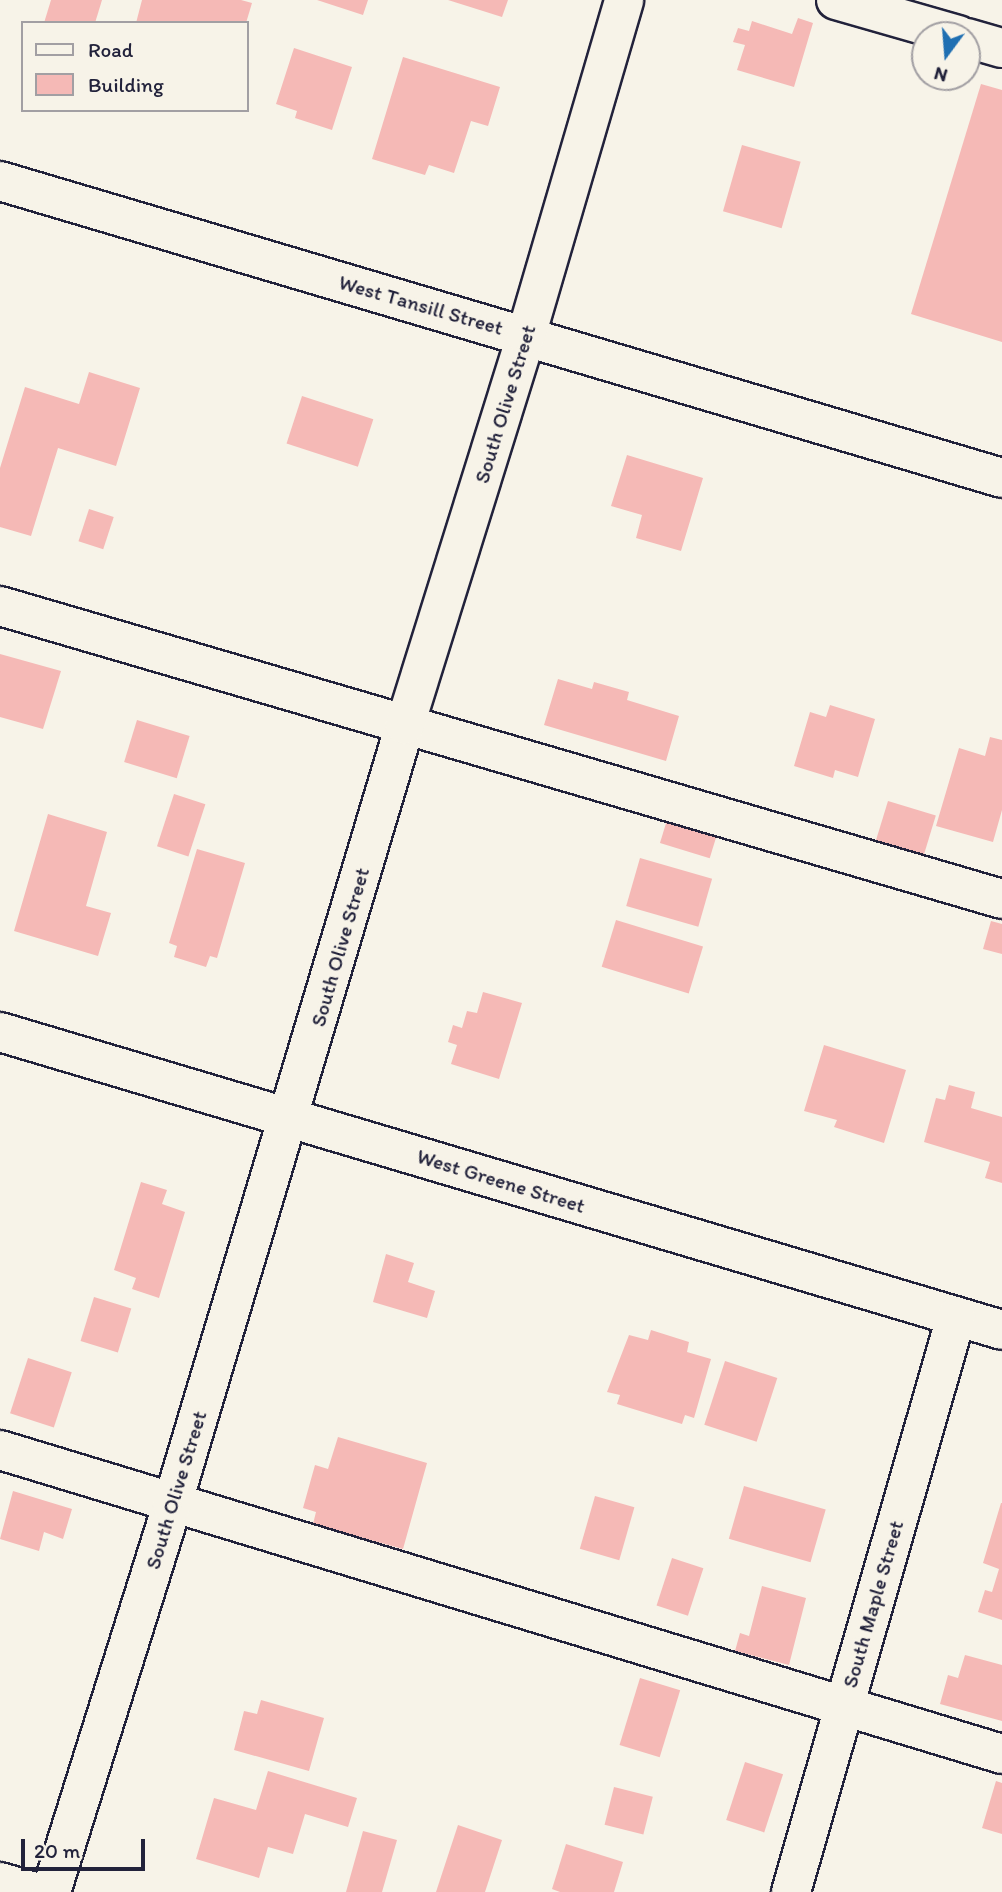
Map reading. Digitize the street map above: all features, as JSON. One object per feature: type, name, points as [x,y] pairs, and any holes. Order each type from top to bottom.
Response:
[{"type":"street","name":"South Olive Street","points":[[51,1892],[172,1505],[405,725],[526,337],[624,0]]},
{"type":"street","points":[[836,0],[911,22]]},
{"type":"street","points":[[981,42],[1002,48]]},
{"type":"street","name":"West Tansill Street","points":[[0,181],[1002,478]]},
{"type":"street","points":[[0,606],[1002,898]]},
{"type":"street","name":"West Greene Street","points":[[0,1032],[1002,1330]]},
{"type":"street","name":"South Maple Street","points":[[791,1892],[956,1317]]},
{"type":"street","points":[[0,1450],[172,1505],[1002,1754]]},
{"type":"street","points":[[0,1882],[34,1892]]},
{"type":"building","points":[[51,0],[102,0],[96,21],[45,21]]},
{"type":"building","points":[[142,0],[241,0],[252,3],[247,21],[137,21]]},
{"type":"building","points":[[317,0],[368,0],[363,15]]},
{"type":"building","points":[[448,0],[508,0],[502,17]]},
{"type":"building","points":[[798,18],[813,23],[794,87],[737,70],[745,45],[733,42],[738,28],[749,31],[752,21],[792,34]]},
{"type":"building","points":[[294,48],[352,67],[332,130],[295,118],[297,111],[276,104]]},
{"type":"building","points":[[403,57],[500,87],[488,126],[471,121],[454,173],[429,165],[425,175],[372,159]]},
{"type":"building","points":[[981,84],[1002,90],[1002,342],[911,314]]},
{"type":"building","points":[[742,145],[801,162],[782,228],[723,211]]},
{"type":"building","points":[[89,372],[140,388],[116,466],[58,448],[31,536],[0,527],[0,468],[25,387],[79,404]]},
{"type":"building","points":[[302,396],[373,419],[358,467],[287,444]]},
{"type":"building","points":[[627,455],[703,478],[681,551],[636,538],[642,515],[611,506]]},
{"type":"building","points":[[89,509],[114,517],[103,549],[78,541]]},
{"type":"building","points":[[0,654],[61,671],[43,729],[0,717]]},
{"type":"building","points":[[558,679],[592,689],[594,682],[629,692],[627,700],[679,716],[666,761],[544,725]]},
{"type":"building","points":[[830,705],[875,719],[858,777],[835,770],[833,778],[794,766],[810,712],[826,717]]},
{"type":"building","points":[[137,720],[190,736],[177,778],[124,762]]},
{"type":"building","points":[[990,737],[1002,740],[1002,810],[993,842],[936,826],[959,748],[985,756]]},
{"type":"building","points":[[174,794],[205,804],[188,857],[157,846]]},
{"type":"building","points":[[888,801],[936,816],[923,859],[875,844]]},
{"type":"building","points":[[48,814],[107,832],[86,906],[111,913],[98,956],[14,931]]},
{"type":"building","points":[[667,820],[717,835],[710,858],[660,843]]},
{"type":"building","points":[[197,849],[245,863],[217,958],[210,956],[206,967],[174,957],[177,946],[169,943]]},
{"type":"building","points":[[640,858],[712,879],[698,927],[626,906]]},
{"type":"building","points":[[616,920],[703,947],[689,993],[602,967]]},
{"type":"building","points":[[991,921],[1002,924],[1002,954],[983,949]]},
{"type":"building","points":[[483,992],[522,1003],[499,1079],[451,1064],[457,1045],[448,1042],[453,1025],[462,1028],[467,1011],[477,1013]]},
{"type":"building","points":[[824,1045],[906,1070],[884,1143],[834,1127],[837,1120],[804,1111]]},
{"type":"building","points":[[949,1085],[975,1092],[971,1108],[1002,1117],[1002,1183],[985,1178],[990,1162],[924,1142],[936,1098],[945,1100]]},
{"type":"building","points":[[141,1182],[167,1190],[162,1204],[185,1212],[159,1298],[132,1289],[136,1278],[114,1270]]},
{"type":"building","points":[[386,1254],[414,1263],[408,1282],[435,1291],[427,1318],[373,1302]]},
{"type":"building","points":[[94,1297],[131,1308],[118,1352],[81,1341]]},
{"type":"building","points":[[651,1330],[689,1342],[687,1352],[711,1359],[694,1418],[685,1415],[682,1424],[617,1404],[620,1395],[607,1392],[629,1335],[648,1340]]},
{"type":"building","points":[[28,1358],[72,1372],[54,1427],[10,1413]]},
{"type":"building","points":[[725,1361],[777,1378],[757,1442],[704,1425]]},
{"type":"building","points":[[338,1437],[427,1463],[403,1549],[313,1524],[316,1512],[303,1508],[315,1465],[328,1469]]},
{"type":"building","points":[[744,1486],[826,1509],[811,1562],[729,1539]]},
{"type":"building","points":[[13,1491],[72,1509],[63,1539],[44,1532],[39,1551],[0,1539]]},
{"type":"building","points":[[595,1496],[634,1507],[619,1560],[580,1549]]},
{"type":"building","points":[[1001,1503],[1002,1620],[978,1612],[985,1590],[992,1592],[999,1569],[983,1563]]},
{"type":"building","points":[[672,1558],[703,1568],[688,1616],[657,1606]]},
{"type":"building","points":[[762,1586],[806,1598],[789,1665],[735,1651],[740,1633],[749,1636]]},
{"type":"building","points":[[965,1655],[1002,1665],[1002,1721],[940,1704],[948,1675],[958,1678]]},
{"type":"building","points":[[640,1678],[680,1690],[660,1757],[620,1745]]},
{"type":"building","points":[[261,1700],[324,1718],[309,1771],[234,1750],[244,1711],[257,1714]]},
{"type":"building","points":[[745,1762],[783,1774],[764,1832],[726,1820]]},
{"type":"building","points":[[268,1771],[357,1798],[348,1827],[305,1814],[293,1854],[268,1847],[259,1878],[196,1859],[214,1798],[256,1810]]},
{"type":"building","points":[[996,1781],[1002,1783],[1002,1834],[982,1828]]},
{"type":"building","points":[[614,1787],[653,1797],[643,1835],[605,1825]]},
{"type":"building","points":[[458,1825],[502,1840],[485,1892],[436,1892]]},
{"type":"building","points":[[363,1831],[397,1840],[382,1892],[346,1892]]},
{"type":"building","points":[[566,1844],[623,1862],[614,1892],[560,1892],[552,1889]]}]
